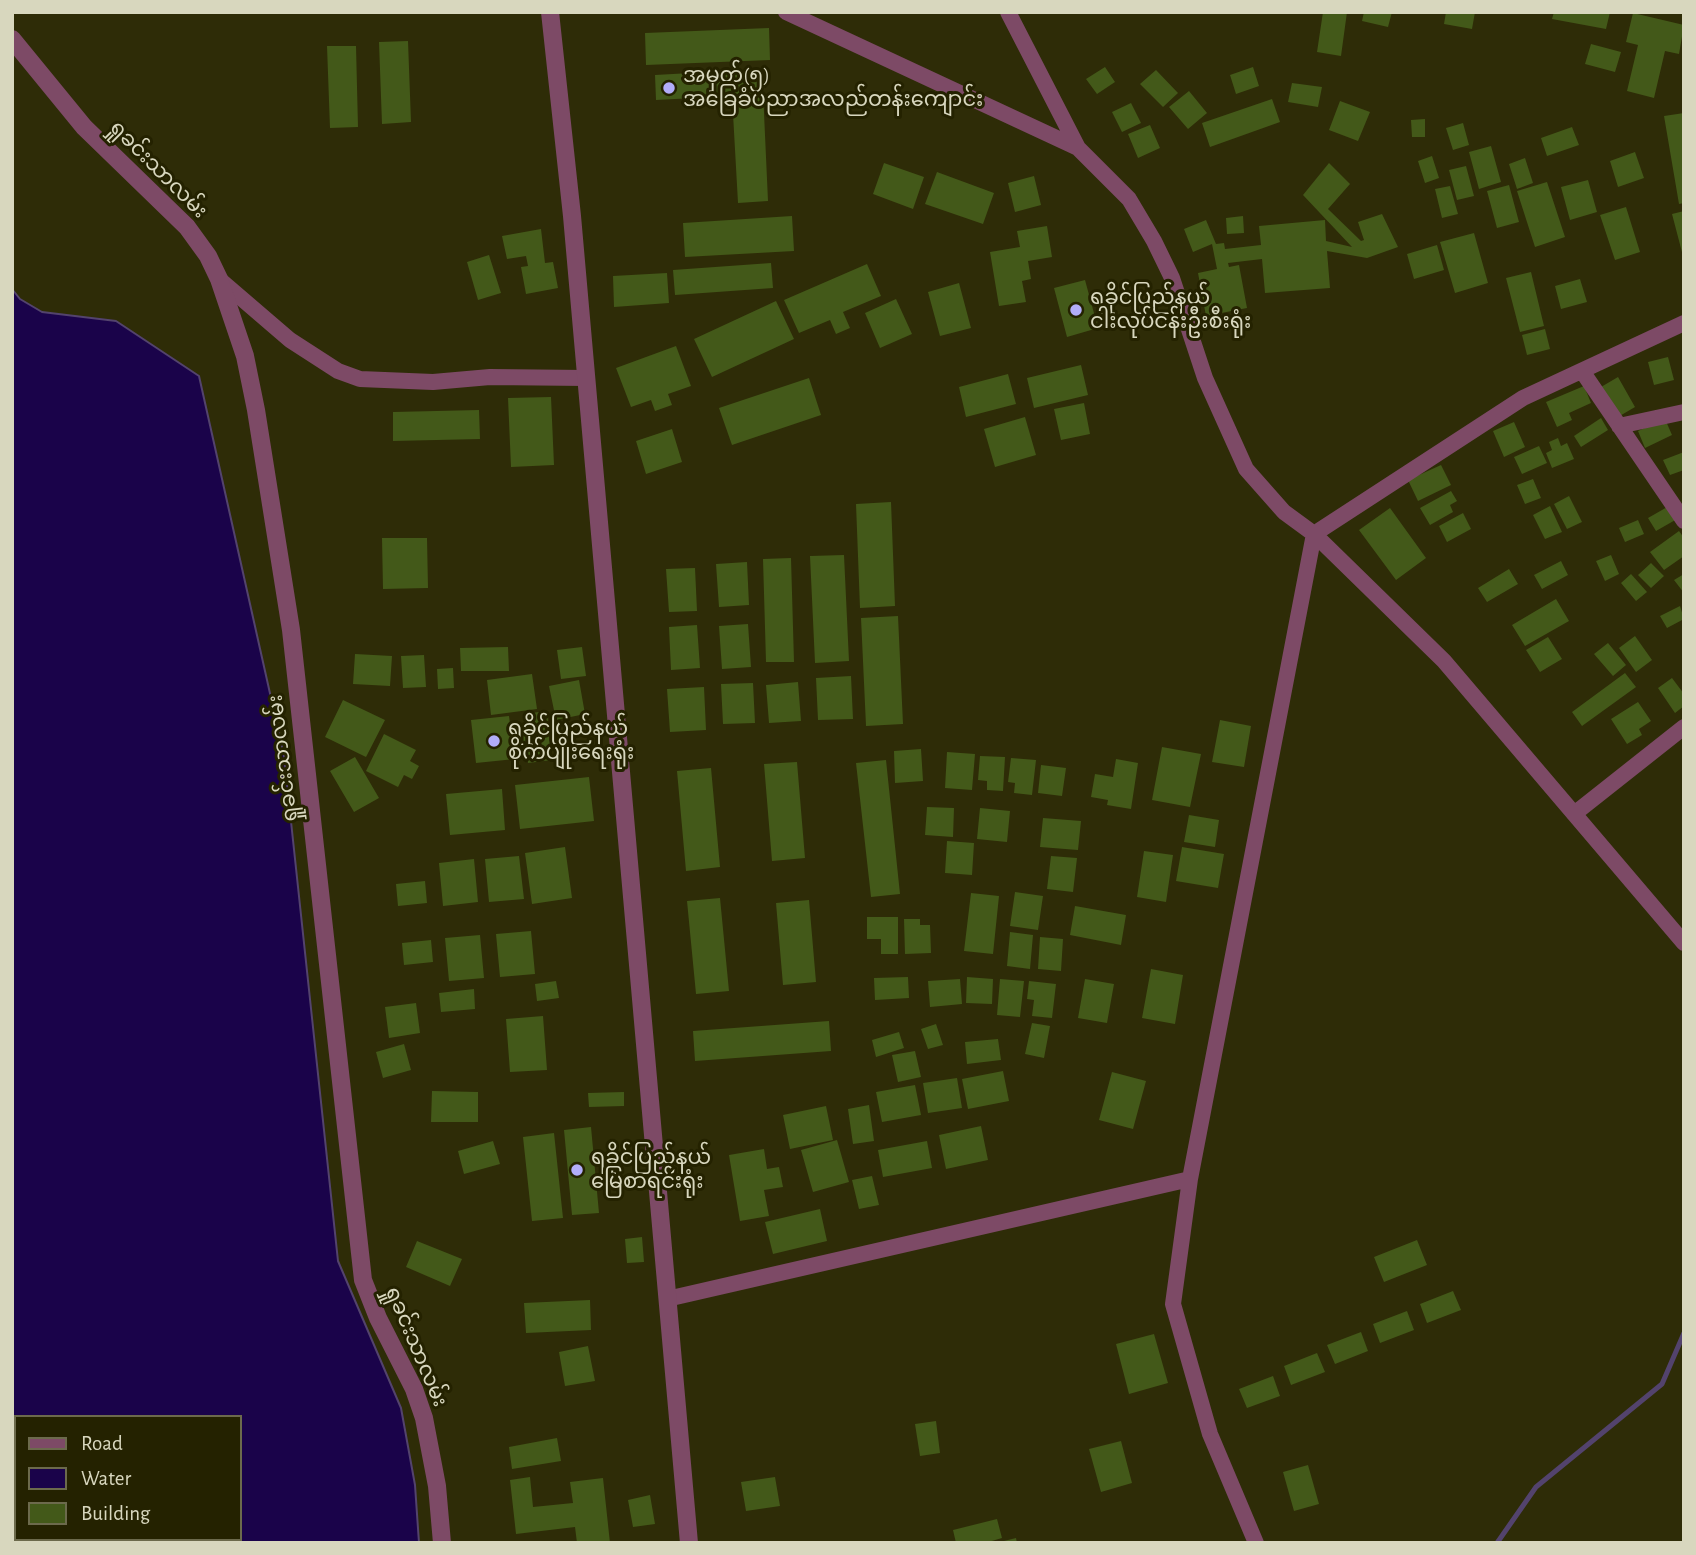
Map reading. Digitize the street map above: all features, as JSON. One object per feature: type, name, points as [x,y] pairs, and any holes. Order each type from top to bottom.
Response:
[{"type":"street","points":[[550,12],[586,377],[689,1543]]},
{"type":"street","points":[[786,12],[1078,148]]},
{"type":"street","points":[[1009,12],[1078,148],[1129,199],[1154,241],[1172,278],[1205,379],[1246,469],[1284,512],[1314,534],[1444,661],[1684,943]]},
{"type":"street","name":"ရှုခင်းသာလမ်း","points":[[12,39],[84,127],[187,227],[208,256],[238,332],[256,410],[291,631],[363,1280],[414,1389],[424,1418],[437,1486],[442,1543]]},
{"type":"street","points":[[219,279],[289,340],[328,365],[360,379],[433,382],[490,377],[586,377]]},
{"type":"street","points":[[1256,1543],[1210,1434],[1173,1304],[1191,1179],[1314,534],[1522,398],[1684,323]]},
{"type":"street","points":[[1581,371],[1684,521]]},
{"type":"street","points":[[1619,426],[1684,412]]},
{"type":"street","points":[[1574,814],[1684,727]]},
{"type":"street","points":[[667,1299],[1191,1179]]},
{"type":"water","points":[[12,289],[20,299],[42,312],[116,321],[199,376],[284,756],[338,1261],[401,1408],[415,1485],[419,1543],[12,1543]]},
{"type":"building","points":[[1323,12],[1347,12],[1341,56],[1317,52]]},
{"type":"building","points":[[1364,12],[1392,12],[1388,27],[1362,21]]},
{"type":"building","points":[[1446,12],[1475,12],[1472,29],[1444,24]]},
{"type":"building","points":[[1554,12],[1610,12],[1606,29],[1552,19]]},
{"type":"building","points":[[1633,13],[1684,25],[1679,54],[1665,51],[1654,98],[1627,91],[1638,45],[1626,42]]},
{"type":"building","points":[[769,28],[770,60],[646,65],[645,33]]},
{"type":"building","points":[[408,41],[411,122],[382,124],[379,42]]},
{"type":"building","points":[[1591,44],[1621,52],[1615,72],[1585,64]]},
{"type":"building","points":[[327,46],[356,46],[358,127],[330,128]]},
{"type":"building","points":[[1105,67],[1115,82],[1097,94],[1086,79]]},
{"type":"building","points":[[1253,67],[1259,86],[1236,94],[1230,75]]},
{"type":"building","points":[[762,69],[768,201],[738,203],[732,96],[656,100],[655,75]]},
{"type":"building","points":[[1156,70],[1178,93],[1163,107],[1140,84]]},
{"type":"building","points":[[1292,83],[1322,87],[1318,107],[1288,102]]},
{"type":"building","points":[[1189,91],[1207,113],[1188,129],[1169,107]]},
{"type":"building","points":[[1272,99],[1280,122],[1210,147],[1202,123]]},
{"type":"building","points":[[1340,101],[1370,112],[1358,141],[1329,130]]},
{"type":"building","points":[[1131,103],[1141,123],[1122,132],[1112,112]]},
{"type":"building","points":[[1684,113],[1684,203],[1679,204],[1664,116]]},
{"type":"building","points":[[1425,119],[1425,137],[1412,137],[1411,120]]},
{"type":"building","points":[[1463,123],[1469,145],[1453,150],[1446,128]]},
{"type":"building","points":[[1150,125],[1160,148],[1138,158],[1128,134]]},
{"type":"building","points":[[1572,127],[1579,145],[1547,156],[1541,138]]},
{"type":"building","points":[[1491,146],[1501,182],[1479,189],[1469,152]]},
{"type":"building","points":[[1635,152],[1644,178],[1618,187],[1610,161]]},
{"type":"building","points":[[1432,156],[1439,178],[1425,183],[1418,161]]},
{"type":"building","points":[[1525,158],[1533,183],[1517,189],[1509,164]]},
{"type":"building","points":[[884,163],[924,177],[913,209],[873,194]]},
{"type":"building","points":[[1329,163],[1350,184],[1328,209],[1361,241],[1364,240],[1358,222],[1382,214],[1398,247],[1367,258],[1327,251],[1330,288],[1265,293],[1262,259],[1228,263],[1229,267],[1239,265],[1247,308],[1206,316],[1198,273],[1217,269],[1212,244],[1193,252],[1184,229],[1206,220],[1216,244],[1224,243],[1225,249],[1261,245],[1259,226],[1325,220],[1326,241],[1352,247],[1303,195]]},
{"type":"building","points":[[1466,166],[1474,196],[1457,200],[1449,170]]},
{"type":"building","points":[[937,172],[994,193],[983,224],[925,204]]},
{"type":"building","points":[[1034,176],[1041,205],[1015,212],[1008,183]]},
{"type":"building","points":[[1588,180],[1597,212],[1570,220],[1561,187]]},
{"type":"building","points":[[1547,182],[1565,237],[1535,247],[1517,191]]},
{"type":"building","points":[[1509,185],[1519,222],[1497,228],[1487,191]]},
{"type":"building","points":[[1450,186],[1458,214],[1442,218],[1435,189]]},
{"type":"building","points":[[1626,207],[1640,252],[1615,260],[1600,215]]},
{"type":"building","points":[[1684,211],[1684,256],[1683,256],[1672,214]]},
{"type":"building","points":[[792,216],[794,251],[685,257],[683,223]]},
{"type":"building","points":[[1243,216],[1244,233],[1227,234],[1226,218]]},
{"type":"building","points":[[1047,226],[1052,257],[1028,261],[1031,279],[1022,281],[1026,302],[999,306],[990,252],[1020,247],[1017,231]]},
{"type":"building","points":[[541,229],[545,263],[553,262],[558,288],[526,294],[521,267],[528,266],[526,256],[507,259],[502,236]]},
{"type":"building","points":[[1474,233],[1488,283],[1455,293],[1440,242]]},
{"type":"building","points":[[1437,245],[1444,270],[1414,279],[1407,254]]},
{"type":"building","points":[[489,255],[501,293],[478,300],[467,262]]},
{"type":"building","points":[[771,263],[773,288],[675,295],[673,270]]},
{"type":"building","points":[[867,264],[881,296],[843,312],[850,328],[836,334],[830,320],[799,333],[784,300]]},
{"type":"building","points":[[1531,272],[1544,326],[1520,332],[1506,278]]},
{"type":"building","points":[[667,273],[669,303],[614,307],[613,276]]},
{"type":"building","points":[[1580,279],[1587,302],[1561,309],[1555,286]]},
{"type":"building","points":[[1085,280],[1098,328],[1067,337],[1054,288]]},
{"type":"building","points":[[959,283],[971,328],[940,336],[928,292]]},
{"type":"building","points":[[896,299],[912,334],[880,348],[865,313]]},
{"type":"building","points":[[776,301],[794,339],[712,377],[694,339]]},
{"type":"building","points":[[1545,329],[1550,349],[1527,355],[1522,335]]},
{"type":"building","points":[[676,346],[691,386],[668,394],[672,405],[655,411],[651,400],[631,407],[616,368]]},
{"type":"building","points":[[1668,357],[1674,380],[1654,385],[1648,362]]},
{"type":"building","points":[[1081,365],[1088,395],[1034,408],[1027,378]]},
{"type":"building","points":[[1008,374],[1016,404],[966,417],[959,387]]},
{"type":"building","points":[[1618,377],[1635,407],[1618,417],[1601,387]]},
{"type":"building","points":[[809,378],[821,415],[732,445],[719,408]]},
{"type":"building","points":[[1584,386],[1591,403],[1569,413],[1572,420],[1557,427],[1546,402]]},
{"type":"building","points":[[551,397],[554,465],[511,467],[508,398]]},
{"type":"building","points":[[1084,403],[1090,434],[1061,440],[1054,409]]},
{"type":"building","points":[[479,410],[480,439],[393,441],[393,412]]},
{"type":"building","points":[[1025,417],[1036,455],[995,467],[984,429]]},
{"type":"building","points":[[1601,418],[1608,430],[1581,447],[1574,436]]},
{"type":"building","points":[[1665,419],[1672,435],[1645,448],[1638,431]]},
{"type":"building","points":[[1514,422],[1525,447],[1504,457],[1493,431]]},
{"type":"building","points":[[672,429],[682,462],[646,474],[636,441]]},
{"type":"building","points":[[1558,438],[1561,446],[1567,443],[1574,459],[1552,468],[1546,453],[1552,450],[1549,442]]},
{"type":"building","points":[[1539,446],[1547,463],[1522,474],[1514,457]]},
{"type":"building","points":[[1684,452],[1684,470],[1670,475],[1663,460]]},
{"type":"building","points":[[1441,465],[1451,485],[1418,501],[1408,480]]},
{"type":"building","points":[[1533,479],[1541,498],[1525,504],[1517,485]]},
{"type":"building","points":[[1451,491],[1457,501],[1450,505],[1453,512],[1430,525],[1420,508]]},
{"type":"building","points":[[1569,496],[1582,522],[1567,529],[1554,504]]},
{"type":"building","points":[[891,502],[895,606],[860,608],[856,504]]},
{"type":"building","points":[[1550,506],[1562,532],[1545,539],[1533,515]]},
{"type":"building","points":[[1669,506],[1677,519],[1656,531],[1648,518]]},
{"type":"building","points":[[1390,508],[1426,558],[1396,580],[1359,530]]},
{"type":"building","points":[[1463,513],[1471,529],[1447,542],[1439,526]]},
{"type":"building","points":[[1638,520],[1644,534],[1625,542],[1619,528]]},
{"type":"building","points":[[1679,531],[1684,538],[1684,556],[1664,570],[1650,552]]},
{"type":"building","points":[[382,538],[427,538],[428,588],[383,589]]},
{"type":"building","points":[[844,555],[849,661],[815,663],[810,556]]},
{"type":"building","points":[[1611,555],[1619,574],[1605,581],[1596,561]]},
{"type":"building","points":[[791,558],[794,662],[766,662],[763,559]]},
{"type":"building","points":[[1561,561],[1568,575],[1542,589],[1534,575]]},
{"type":"building","points":[[747,562],[749,605],[719,607],[716,564]]},
{"type":"building","points":[[1651,563],[1664,576],[1651,588],[1638,575]]},
{"type":"building","points":[[695,568],[697,611],[669,612],[666,569]]},
{"type":"building","points":[[1509,569],[1518,584],[1487,602],[1478,588]]},
{"type":"building","points":[[1631,574],[1647,592],[1636,601],[1621,583]]},
{"type":"building","points":[[1684,574],[1684,593],[1674,580]]},
{"type":"building","points":[[1556,599],[1569,621],[1525,646],[1512,625]]},
{"type":"building","points":[[1680,606],[1684,619],[1667,628],[1660,616]]},
{"type":"building","points":[[898,616],[903,724],[866,726],[861,618]]},
{"type":"building","points":[[748,624],[751,667],[722,669],[719,626]]},
{"type":"building","points":[[697,625],[700,668],[671,670],[669,627]]},
{"type":"building","points":[[1635,636],[1652,660],[1636,672],[1619,648]]},
{"type":"building","points":[[1548,637],[1562,659],[1540,672],[1526,650]]},
{"type":"building","points":[[1608,643],[1626,665],[1613,676],[1594,654]]},
{"type":"building","points":[[508,647],[509,671],[461,671],[460,648]]},
{"type":"building","points":[[582,647],[586,676],[561,679],[557,650]]},
{"type":"building","points":[[355,654],[392,656],[390,686],[353,684]]},
{"type":"building","points":[[424,655],[426,687],[403,688],[401,656]]},
{"type":"building","points":[[453,668],[454,688],[438,689],[437,669]]},
{"type":"building","points":[[1625,673],[1636,687],[1582,726],[1572,712]]},
{"type":"building","points":[[532,674],[537,709],[491,715],[487,680]]},
{"type":"building","points":[[851,676],[853,719],[818,720],[816,678]]},
{"type":"building","points":[[1672,678],[1684,694],[1684,706],[1675,713],[1658,688]]},
{"type":"building","points":[[579,680],[585,714],[556,720],[549,686]]},
{"type":"building","points":[[798,682],[801,721],[769,723],[766,685]]},
{"type":"building","points":[[753,683],[755,723],[723,724],[721,684]]},
{"type":"building","points":[[704,687],[706,730],[670,732],[667,689]]},
{"type":"building","points":[[343,700],[385,720],[366,757],[325,737]]},
{"type":"building","points":[[1638,702],[1651,721],[1639,729],[1642,735],[1627,744],[1611,719]]},
{"type":"building","points":[[547,711],[552,760],[528,763],[526,742],[513,743],[515,759],[476,763],[471,720],[509,716],[511,732],[525,731],[524,714]]},
{"type":"building","points":[[1220,720],[1251,726],[1244,767],[1212,762]]},
{"type":"building","points":[[384,734],[416,750],[410,761],[419,766],[412,779],[404,775],[398,787],[366,771]]},
{"type":"building","points":[[1162,747],[1201,754],[1190,807],[1152,800]]},
{"type":"building","points":[[921,749],[923,781],[895,783],[894,751]]},
{"type":"building","points":[[947,752],[975,754],[972,790],[945,788]]},
{"type":"building","points":[[980,756],[1005,757],[1003,791],[987,790],[987,781],[978,780]]},
{"type":"building","points":[[355,757],[379,798],[354,812],[330,771]]},
{"type":"building","points":[[1011,758],[1036,760],[1032,795],[1014,793],[1015,783],[1008,782]]},
{"type":"building","points":[[1116,759],[1138,763],[1131,809],[1107,805],[1108,800],[1091,797],[1095,774],[1113,777]]},
{"type":"building","points":[[886,760],[900,894],[871,897],[856,763]]},
{"type":"building","points":[[797,762],[805,858],[772,861],[764,764]]},
{"type":"building","points":[[1041,765],[1066,768],[1062,796],[1038,793]]},
{"type":"building","points":[[711,768],[720,867],[686,871],[677,771]]},
{"type":"building","points":[[589,777],[594,821],[520,829],[515,785]]},
{"type":"building","points":[[502,789],[505,830],[450,835],[446,794]]},
{"type":"building","points":[[927,807],[954,808],[953,837],[925,835]]},
{"type":"building","points":[[980,808],[1010,811],[1007,842],[977,839]]},
{"type":"building","points":[[1189,815],[1219,820],[1215,847],[1184,842]]},
{"type":"building","points":[[1043,818],[1081,821],[1078,850],[1040,847]]},
{"type":"building","points":[[947,841],[974,843],[972,875],[945,873]]},
{"type":"building","points":[[565,847],[572,898],[532,904],[525,853]]},
{"type":"building","points":[[1182,847],[1224,854],[1218,888],[1176,881]]},
{"type":"building","points":[[1144,851],[1173,855],[1166,902],[1137,897]]},
{"type":"building","points":[[519,856],[524,899],[489,902],[485,859]]},
{"type":"building","points":[[1051,856],[1077,858],[1073,892],[1047,889]]},
{"type":"building","points":[[474,859],[478,902],[443,906],[439,863]]},
{"type":"building","points":[[425,881],[427,903],[398,906],[396,884]]},
{"type":"building","points":[[1015,892],[1043,896],[1038,930],[1010,926]]},
{"type":"building","points":[[971,893],[999,896],[993,954],[964,951]]},
{"type":"building","points":[[720,898],[729,991],[696,994],[687,901]]},
{"type":"building","points":[[809,900],[816,982],[783,985],[776,903]]},
{"type":"building","points":[[1075,906],[1126,915],[1121,945],[1070,935]]},
{"type":"building","points":[[867,917],[898,917],[898,954],[881,954],[881,939],[867,939]]},
{"type":"building","points":[[904,919],[920,919],[920,925],[930,925],[931,953],[905,954]]},
{"type":"building","points":[[531,931],[535,974],[500,977],[496,934]]},
{"type":"building","points":[[1010,932],[1033,935],[1030,969],[1007,966]]},
{"type":"building","points":[[480,935],[484,978],[449,981],[445,938]]},
{"type":"building","points":[[1040,937],[1063,939],[1061,971],[1038,969]]},
{"type":"building","points":[[431,940],[433,962],[404,965],[402,943]]},
{"type":"building","points":[[1151,969],[1183,975],[1175,1024],[1142,1018]]},
{"type":"building","points":[[908,977],[909,998],[875,1000],[874,978]]},
{"type":"building","points":[[967,977],[993,979],[992,1004],[966,1003]]},
{"type":"building","points":[[960,979],[962,1004],[930,1007],[928,981]]},
{"type":"building","points":[[1000,979],[1024,981],[1020,1017],[997,1015]]},
{"type":"building","points":[[1085,979],[1114,984],[1107,1023],[1078,1018]]},
{"type":"building","points":[[556,981],[559,998],[537,1001],[535,984]]},
{"type":"building","points":[[1029,981],[1056,984],[1052,1018],[1032,1016],[1034,1000],[1027,999]]},
{"type":"building","points":[[474,989],[475,1009],[441,1012],[439,993]]},
{"type":"building","points":[[416,1003],[420,1033],[389,1038],[385,1007]]},
{"type":"building","points":[[543,1016],[547,1070],[510,1072],[506,1019]]},
{"type":"building","points":[[829,1021],[831,1051],[695,1061],[693,1031]]},
{"type":"building","points":[[1032,1023],[1050,1026],[1044,1058],[1025,1054]]},
{"type":"building","points":[[936,1024],[943,1045],[928,1049],[921,1029]]},
{"type":"building","points":[[899,1032],[904,1048],[876,1057],[872,1040]]},
{"type":"building","points":[[998,1039],[1001,1060],[967,1064],[965,1042]]},
{"type":"building","points":[[404,1044],[411,1070],[383,1078],[376,1052]]},
{"type":"building","points":[[915,1051],[921,1077],[898,1082],[892,1055]]},
{"type":"building","points":[[1003,1071],[1009,1101],[968,1109],[962,1079]]},
{"type":"building","points":[[1112,1072],[1146,1081],[1133,1129],[1099,1120]]},
{"type":"building","points":[[957,1078],[962,1108],[928,1113],[923,1083]]},
{"type":"building","points":[[915,1085],[921,1115],[882,1122],[876,1092]]},
{"type":"building","points":[[432,1091],[478,1092],[478,1122],[431,1122]]},
{"type":"building","points":[[624,1092],[624,1106],[589,1107],[588,1093]]},
{"type":"building","points":[[869,1105],[874,1141],[853,1144],[848,1109]]},
{"type":"building","points":[[826,1106],[833,1140],[790,1149],[783,1115]]},
{"type":"building","points":[[981,1126],[988,1160],[946,1169],[939,1135]]},
{"type":"building","points":[[591,1127],[599,1213],[572,1215],[564,1130]]},
{"type":"building","points":[[554,1133],[563,1218],[532,1221],[523,1137]]},
{"type":"building","points":[[837,1140],[849,1182],[813,1192],[801,1150]]},
{"type":"building","points":[[493,1141],[500,1164],[464,1174],[458,1151]]},
{"type":"building","points":[[927,1141],[932,1168],[883,1177],[878,1150]]},
{"type":"building","points":[[764,1149],[767,1169],[779,1167],[783,1187],[764,1190],[769,1216],[740,1221],[729,1155]]},
{"type":"building","points":[[872,1176],[879,1205],[859,1209],[852,1180]]},
{"type":"building","points":[[820,1209],[827,1241],[773,1254],[765,1222]]},
{"type":"building","points":[[642,1237],[644,1262],[627,1263],[625,1239]]},
{"type":"building","points":[[1417,1240],[1427,1265],[1384,1282],[1374,1257]]},
{"type":"building","points":[[417,1241],[462,1259],[450,1286],[406,1267]]},
{"type":"building","points":[[1453,1291],[1461,1310],[1427,1323],[1420,1304]]},
{"type":"building","points":[[590,1300],[591,1330],[526,1333],[524,1303]]},
{"type":"building","points":[[1407,1311],[1414,1330],[1380,1343],[1373,1324]]},
{"type":"building","points":[[1361,1332],[1368,1351],[1335,1364],[1327,1345]]},
{"type":"building","points":[[1154,1334],[1168,1383],[1129,1394],[1116,1344]]},
{"type":"building","points":[[588,1346],[595,1381],[565,1386],[559,1352]]},
{"type":"building","points":[[1317,1353],[1325,1372],[1291,1385],[1284,1366]]},
{"type":"building","points":[[1273,1376],[1280,1396],[1247,1408],[1239,1389]]},
{"type":"building","points":[[936,1421],[940,1453],[920,1456],[915,1424]]},
{"type":"building","points":[[557,1438],[561,1461],[512,1469],[509,1447]]},
{"type":"building","points":[[1121,1441],[1132,1483],[1101,1492],[1089,1449]]},
{"type":"building","points":[[1308,1465],[1319,1504],[1294,1511],[1283,1472]]},
{"type":"building","points":[[530,1477],[533,1507],[573,1503],[570,1482],[603,1478],[610,1543],[577,1543],[575,1527],[516,1534],[510,1480]]},
{"type":"building","points":[[775,1477],[780,1506],[746,1511],[741,1482]]},
{"type":"building","points":[[650,1495],[655,1524],[633,1527],[628,1500]]},
{"type":"building","points":[[997,1519],[1002,1538],[985,1543],[956,1543],[953,1530]]},
{"type":"building","points":[[1016,1538],[1017,1543],[1000,1543],[1000,1542]]},
{"type":"waterway","points":[[1497,1543],[1536,1487],[1662,1384],[1684,1333]]},
{"type":"place","name":"အမှတ်(၅) အခြေခံပညာအလည်တန်းကျောင်း","points":[[669,88]]},
{"type":"place","name":"ရခိုင်ပြည်နယ် ငါးလုပ်ငန်းဦးစီးရုံး","points":[[1076,310]]},
{"type":"place","name":"ရခိုင်ပြည်နယ် စိုက်ပျိုးရေးရုံး","points":[[494,741]]},
{"type":"place","name":"ရခိုင်ပြည်နယ် မြေစာရင်းရုံး","points":[[577,1170]]}]
